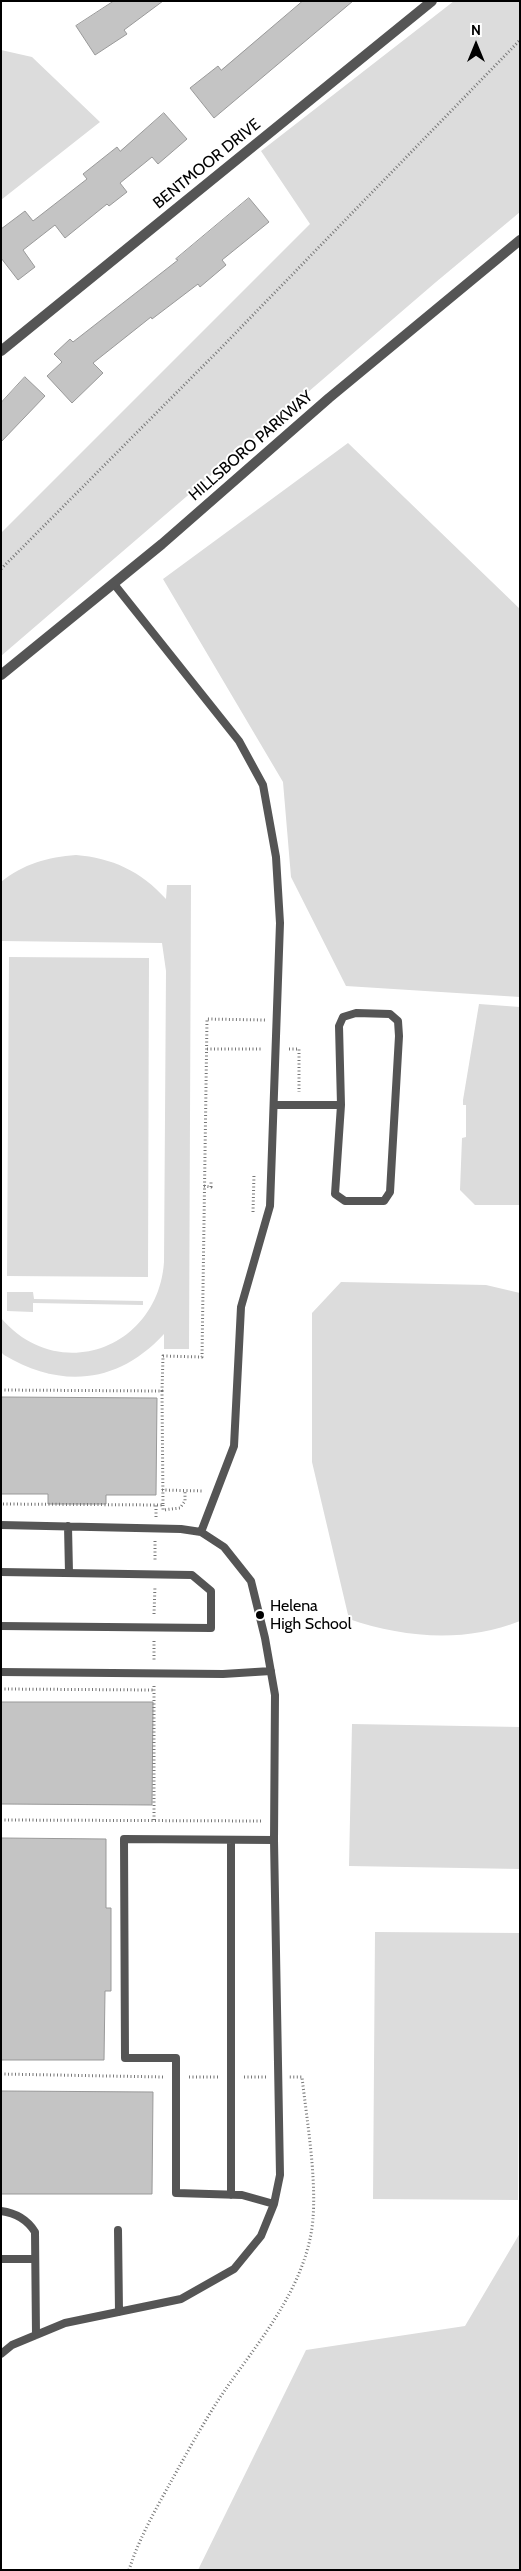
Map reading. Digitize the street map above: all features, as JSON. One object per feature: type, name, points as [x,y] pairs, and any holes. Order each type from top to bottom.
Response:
[{"type":"street","name":"BENTMOOR DRIVE","points":[[1,351],[432,1]]},
{"type":"street","name":"HILLSBORO PARKWAY","points":[[1,675],[114,584],[328,398],[520,240]]},
{"type":"lane","points":[[114,584],[239,741],[262,785],[276,866],[280,923],[270,1206],[241,1307],[234,1446],[201,1532]]},
{"type":"lane","points":[[356,1013],[390,1014],[398,1021],[399,1036],[390,1192],[384,1201],[344,1201],[334,1194],[341,1105],[339,1026],[343,1017],[356,1013]]},
{"type":"lane","points":[[274,1105],[341,1105]]},
{"type":"lane","points":[[1,1524],[201,1532],[224,1548],[251,1581],[275,1695],[274,1840],[280,2176],[274,2204],[262,2236],[234,2269],[181,2299],[65,2323],[12,2345],[1,2354]]},
{"type":"lane","points":[[68,1526],[69,1573]]},
{"type":"lane","points":[[1,1572],[192,1575],[211,1591],[211,1628],[1,1626]]},
{"type":"lane","points":[[1,1672],[223,1674],[271,1672]]},
{"type":"lane","points":[[274,1840],[124,1839],[125,2058],[176,2058],[176,2193],[242,2195],[274,2204]]},
{"type":"lane","points":[[232,1840],[232,2195]]},
{"type":"lane","points":[[1,2211],[15,2214],[28,2222],[35,2232],[36,2335]]},
{"type":"lane","points":[[118,2230],[119,2312]]},
{"type":"lane","points":[[1,2259],[35,2259]]},
{"type":"path","points":[[1,569],[220,350],[520,40]]},
{"type":"path","points":[[185,1491],[185,1501],[180,1508],[163,1510],[163,1356],[202,1357],[207,1019],[276,1020]]},
{"type":"path","points":[[206,1049],[299,1049],[299,1105]]},
{"type":"path","points":[[204,1186],[211,1187],[211,1181]]},
{"type":"path","points":[[1,1390],[162,1391]]},
{"type":"path","points":[[1,1504],[163,1505]]},
{"type":"path","points":[[156,1505],[156,1513]]},
{"type":"path","points":[[1,1689],[154,1690]]},
{"type":"path","points":[[1,1820],[274,1821]]},
{"type":"path","points":[[1,2074],[302,2077],[312,2182],[310,2239],[298,2277],[265,2334],[222,2394],[184,2458],[156,2509],[128,2570]]},
{"type":"shaded area","points":[[454,1],[520,1],[520,212],[1,656],[1,533],[310,224],[261,151]]},
{"type":"shaded area","points":[[1,50],[32,57],[100,122],[1,200]]},
{"type":"shaded area","points":[[348,443],[520,609],[520,997],[346,986],[291,877],[283,782],[163,579]]},
{"type":"shaded area","points":[[76,855],[102,859],[125,868],[146,881],[166,899],[167,885],[191,885],[189,1349],[164,1349],[164,1334],[146,1351],[128,1363],[108,1372],[88,1376],[47,1373],[25,1366],[4,1355],[1,1352],[1,1318],[24,1338],[50,1350],[76,1353],[102,1348],[125,1336],[144,1317],[158,1292],[164,1262],[166,971],[162,943],[1,941],[1,882],[18,870],[36,862]]},
{"type":"shaded area","points":[[9,957],[149,958],[148,1277],[7,1276]]},
{"type":"shaded area","points":[[479,1004],[520,1007],[520,1205],[475,1205],[460,1190],[462,1138],[466,1137],[466,1105],[463,1105],[463,1100]]},
{"type":"shaded area","points":[[341,1282],[486,1285],[520,1293],[520,1621],[478,1633],[434,1635],[391,1630],[349,1619],[312,1462],[312,1313]]},
{"type":"shaded area","points":[[7,1292],[33,1292],[34,1299],[143,1301],[143,1305],[33,1303],[33,1312],[7,1311]]},
{"type":"shaded area","points":[[352,1724],[520,1727],[520,1869],[349,1866]]},
{"type":"shaded area","points":[[375,1932],[520,1933],[518,2200],[373,2199]]},
{"type":"shaded area","points":[[520,2233],[520,2570],[198,2570],[306,2350],[465,2326]]},
{"type":"building","points":[[114,1],[163,1],[124,30],[127,34],[95,55],[76,26]]},
{"type":"building","points":[[303,1],[353,1],[214,118],[190,88],[218,66],[221,70]]},
{"type":"building","points":[[164,113],[187,139],[158,164],[152,157],[120,183],[127,192],[109,206],[107,204],[65,238],[55,225],[23,250],[35,267],[18,280],[1,258],[1,229],[25,211],[33,221],[87,179],[83,174],[117,147],[120,151]]},
{"type":"building","points":[[249,198],[269,222],[222,260],[226,265],[200,287],[198,284],[152,319],[151,317],[93,363],[103,373],[72,403],[47,376],[62,362],[54,354],[70,339],[73,342],[178,260],[176,259]]},
{"type":"building","points":[[25,377],[45,396],[1,442],[1,403]]},
{"type":"building","points":[[1,1397],[157,1398],[156,1495],[106,1495],[106,1504],[48,1504],[48,1494],[1,1494]]},
{"type":"building","points":[[1,1702],[153,1702],[152,1805],[1,1804]]},
{"type":"building","points":[[1,1838],[106,1839],[106,1908],[111,1908],[111,1991],[105,1991],[104,2060],[1,2060]]},
{"type":"building","points":[[1,2091],[153,2092],[152,2194],[1,2194]]},
{"type":"place","name":"Helena High School","points":[[260,1615]]}]
